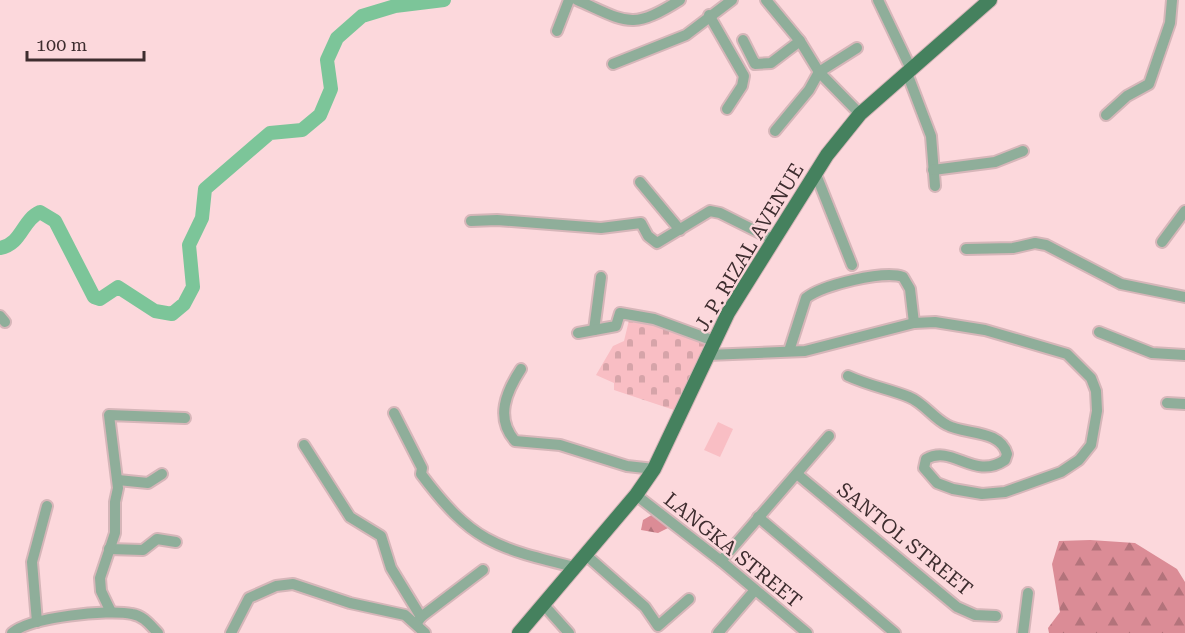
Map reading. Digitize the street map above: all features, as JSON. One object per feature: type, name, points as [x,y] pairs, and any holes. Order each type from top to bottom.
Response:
[{"type":"main road","name":"J. P. RIZAL AVENUE","points":[[519,633],[636,495],[654,469],[728,313],[815,172],[860,114],[990,0]]},
{"type":"street","points":[[556,31],[569,0]]},
{"type":"street","points":[[577,0],[621,20],[634,21],[652,18],[680,0]]},
{"type":"street","points":[[766,0],[800,41],[819,72],[860,114]]},
{"type":"street","points":[[878,0],[909,71],[931,136],[935,186]]},
{"type":"street","points":[[1106,116],[1127,96],[1149,84],[1170,22],[1172,0]]},
{"type":"street","points":[[613,64],[686,35],[725,2]]},
{"type":"street","points":[[709,15],[744,76],[742,86],[726,109]]},
{"type":"street","points":[[742,40],[755,64],[771,63],[800,41]]},
{"type":"street","points":[[775,131],[809,90],[819,72],[857,48]]},
{"type":"street","points":[[933,170],[995,162],[1023,151]]},
{"type":"street","points":[[815,172],[852,265]]},
{"type":"street","points":[[640,183],[680,230]]},
{"type":"street","points":[[471,221],[497,220],[601,228],[641,223],[648,236],[657,243],[711,211],[772,239]]},
{"type":"street","points":[[1162,242],[1185,211]]},
{"type":"street","points":[[966,249],[1013,248],[1035,243],[1046,245],[1121,284],[1185,297]]},
{"type":"street","points":[[594,330],[601,277]]},
{"type":"street","points":[[789,351],[806,298],[818,291],[856,280],[903,277],[910,289],[914,323]]},
{"type":"street","points":[[578,333],[616,326],[620,313],[654,319],[714,341]]},
{"type":"street","points":[[708,355],[805,351],[914,323],[934,322],[985,330],[1067,354],[1084,369],[1096,391],[1097,411],[1091,445],[1079,460],[1061,472],[1005,492],[982,494],[953,489],[937,483],[928,475],[924,468],[926,459],[942,454],[975,467],[996,466],[1005,460],[1007,454],[1000,442],[991,437],[947,426],[911,398],[874,388],[848,376]]},
{"type":"street","points":[[1099,332],[1152,353],[1185,355]]},
{"type":"street","points":[[521,369],[505,400],[505,425],[515,441],[560,445],[627,466],[654,469]]},
{"type":"street","points":[[1167,403],[1185,404]]},
{"type":"street","points":[[394,413],[422,468],[421,474],[450,513],[467,528],[485,540],[513,551],[574,567]]},
{"type":"street","points":[[111,612],[101,591],[100,578],[115,533],[118,480],[109,415],[185,418]]},
{"type":"street","points":[[721,561],[829,435]]},
{"type":"street","points":[[304,445],[350,517],[381,536],[391,568],[425,633]]},
{"type":"street","points":[[118,480],[148,483],[162,474]]},
{"type":"street","name":"SANTOL STREET","points":[[797,474],[957,607],[975,615],[996,616]]},
{"type":"street","name":"LANGKA STREET","points":[[636,495],[721,561],[807,633]]},
{"type":"street","points":[[36,622],[32,562],[47,506]]},
{"type":"street","points":[[759,517],[895,633]]},
{"type":"street","points":[[109,549],[143,550],[157,539],[176,542]]},
{"type":"street","points":[[586,555],[645,607],[658,626],[689,599]]},
{"type":"street","points":[[419,620],[483,570]]},
{"type":"street","points":[[231,633],[249,598],[276,586],[292,584],[350,603],[419,620]]},
{"type":"street","points":[[718,633],[755,590]]},
{"type":"street","points":[[1023,633],[1028,593]]},
{"type":"street","points":[[543,604],[569,633]]},
{"type":"street","points":[[12,633],[20,626],[36,622],[111,612],[143,617],[158,633]]},
{"type":"green space","points":[[630,316],[707,340],[674,410],[614,390],[614,383],[596,375],[613,346],[624,341]]},
{"type":"green space","points":[[718,422],[733,429],[720,457],[704,450]]},
{"type":"green space","points":[[655,513],[670,527],[658,533],[641,530],[643,520]]},
{"type":"green space","points":[[1090,540],[1135,543],[1177,569],[1185,582],[1185,633],[1049,633],[1048,628],[1060,612],[1052,564],[1059,541]]},
{"type":"waterway","points":[[0,248],[13,242],[29,220],[40,212],[55,221],[94,297],[100,299],[118,287],[155,311],[172,314],[184,304],[193,287],[189,245],[202,218],[205,189],[270,133],[302,130],[320,115],[331,89],[327,60],[337,38],[362,16],[395,6],[444,0]]}]
